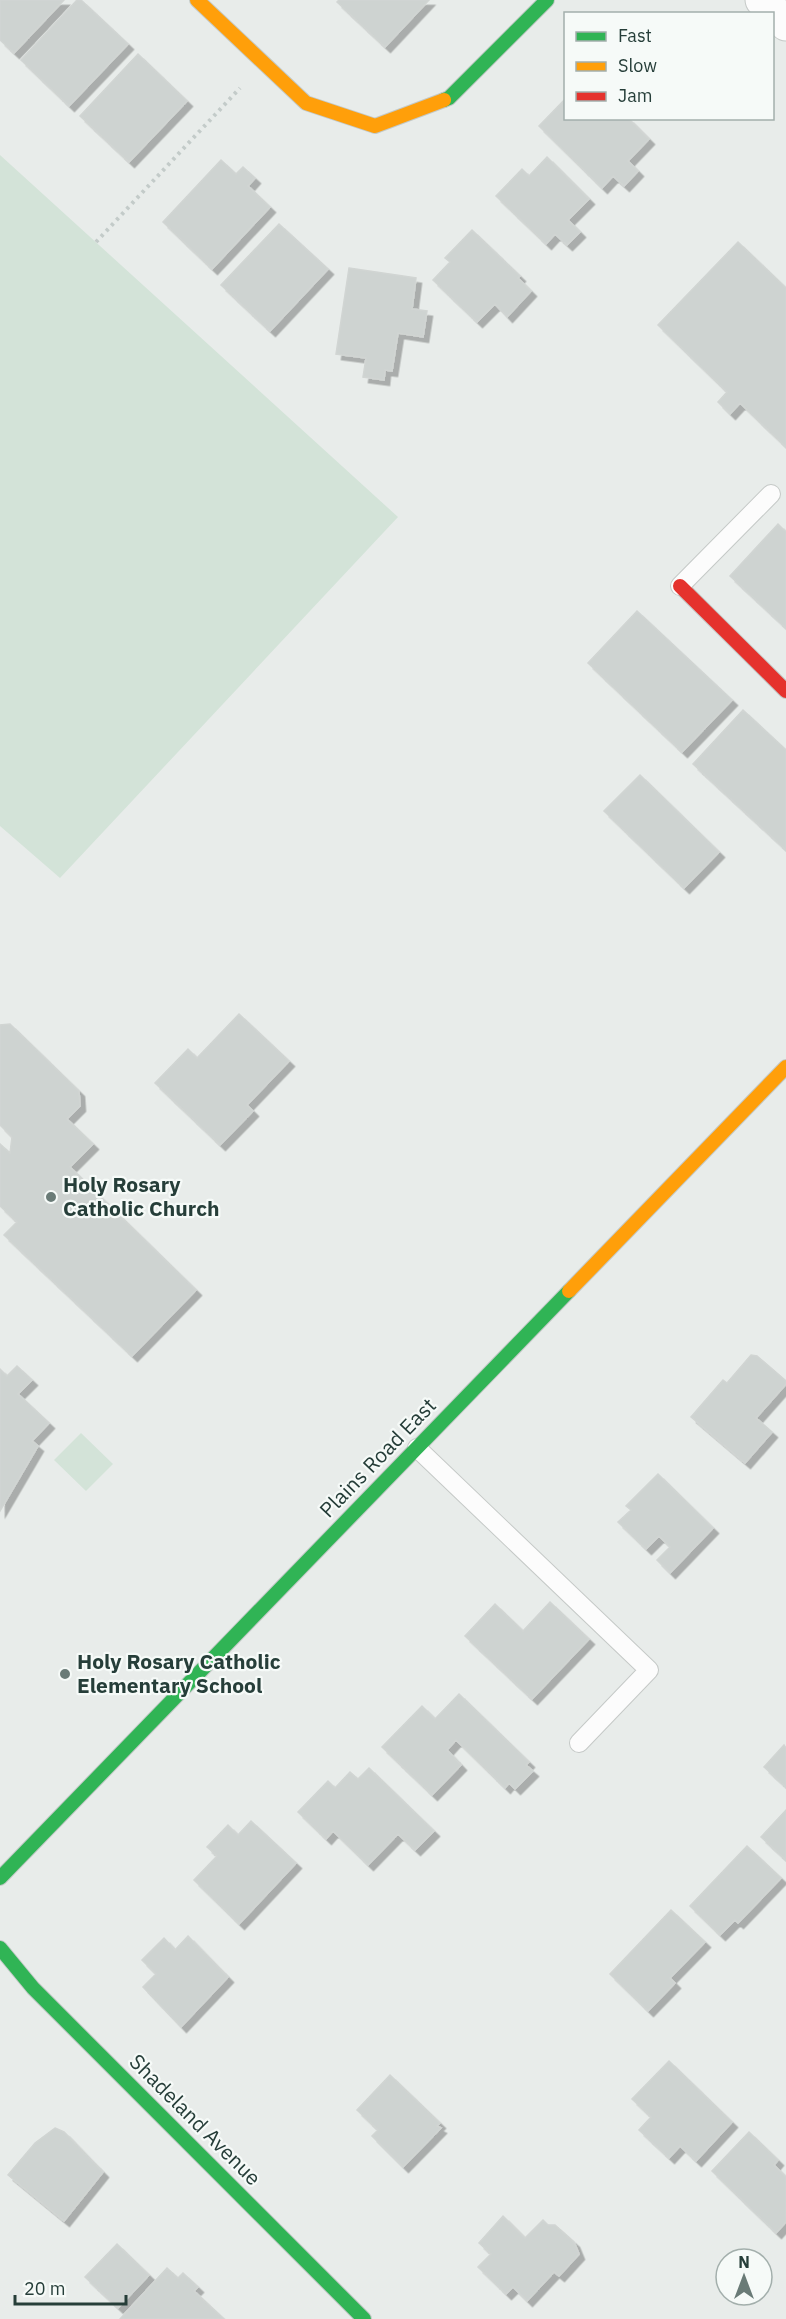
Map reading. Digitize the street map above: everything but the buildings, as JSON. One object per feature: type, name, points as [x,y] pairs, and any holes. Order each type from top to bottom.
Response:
[{"type":"main road","points":[[197,0],[306,103],[375,126],[449,98],[547,0]]},
{"type":"main road","points":[[680,586],[786,691]]},
{"type":"main road","name":"Plains Road East","points":[[0,1878],[786,1067]]},
{"type":"main road","name":"Shadeland Avenue","points":[[0,1948],[33,1988],[364,2319]]},
{"type":"street","points":[[762,0],[786,24]]},
{"type":"lane","points":[[680,586],[771,494]]},
{"type":"lane","points":[[417,1448],[649,1670],[579,1743]]},
{"type":"path","points":[[96,242],[263,64]]},
{"type":"green space","points":[[0,155],[398,517],[60,878],[0,826]]},
{"type":"green space","points":[[81,1433],[113,1464],[86,1491],[54,1460]]},
{"type":"traffic: fast","points":[[444,100],[449,98],[547,0]]},
{"type":"traffic: fast","points":[[0,1878],[569,1291]]},
{"type":"traffic: fast","points":[[0,1948],[33,1988],[364,2319]]},
{"type":"traffic: slow","points":[[197,0],[306,103],[375,126],[444,100]]},
{"type":"traffic: slow","points":[[569,1291],[786,1067]]},
{"type":"traffic: jam","points":[[680,586],[786,691]]},
{"type":"place","name":"Holy Rosary Catholic Church","points":[[51,1197]]},
{"type":"place","name":"Holy Rosary Catholic Elementary School","points":[[65,1674]]}]
